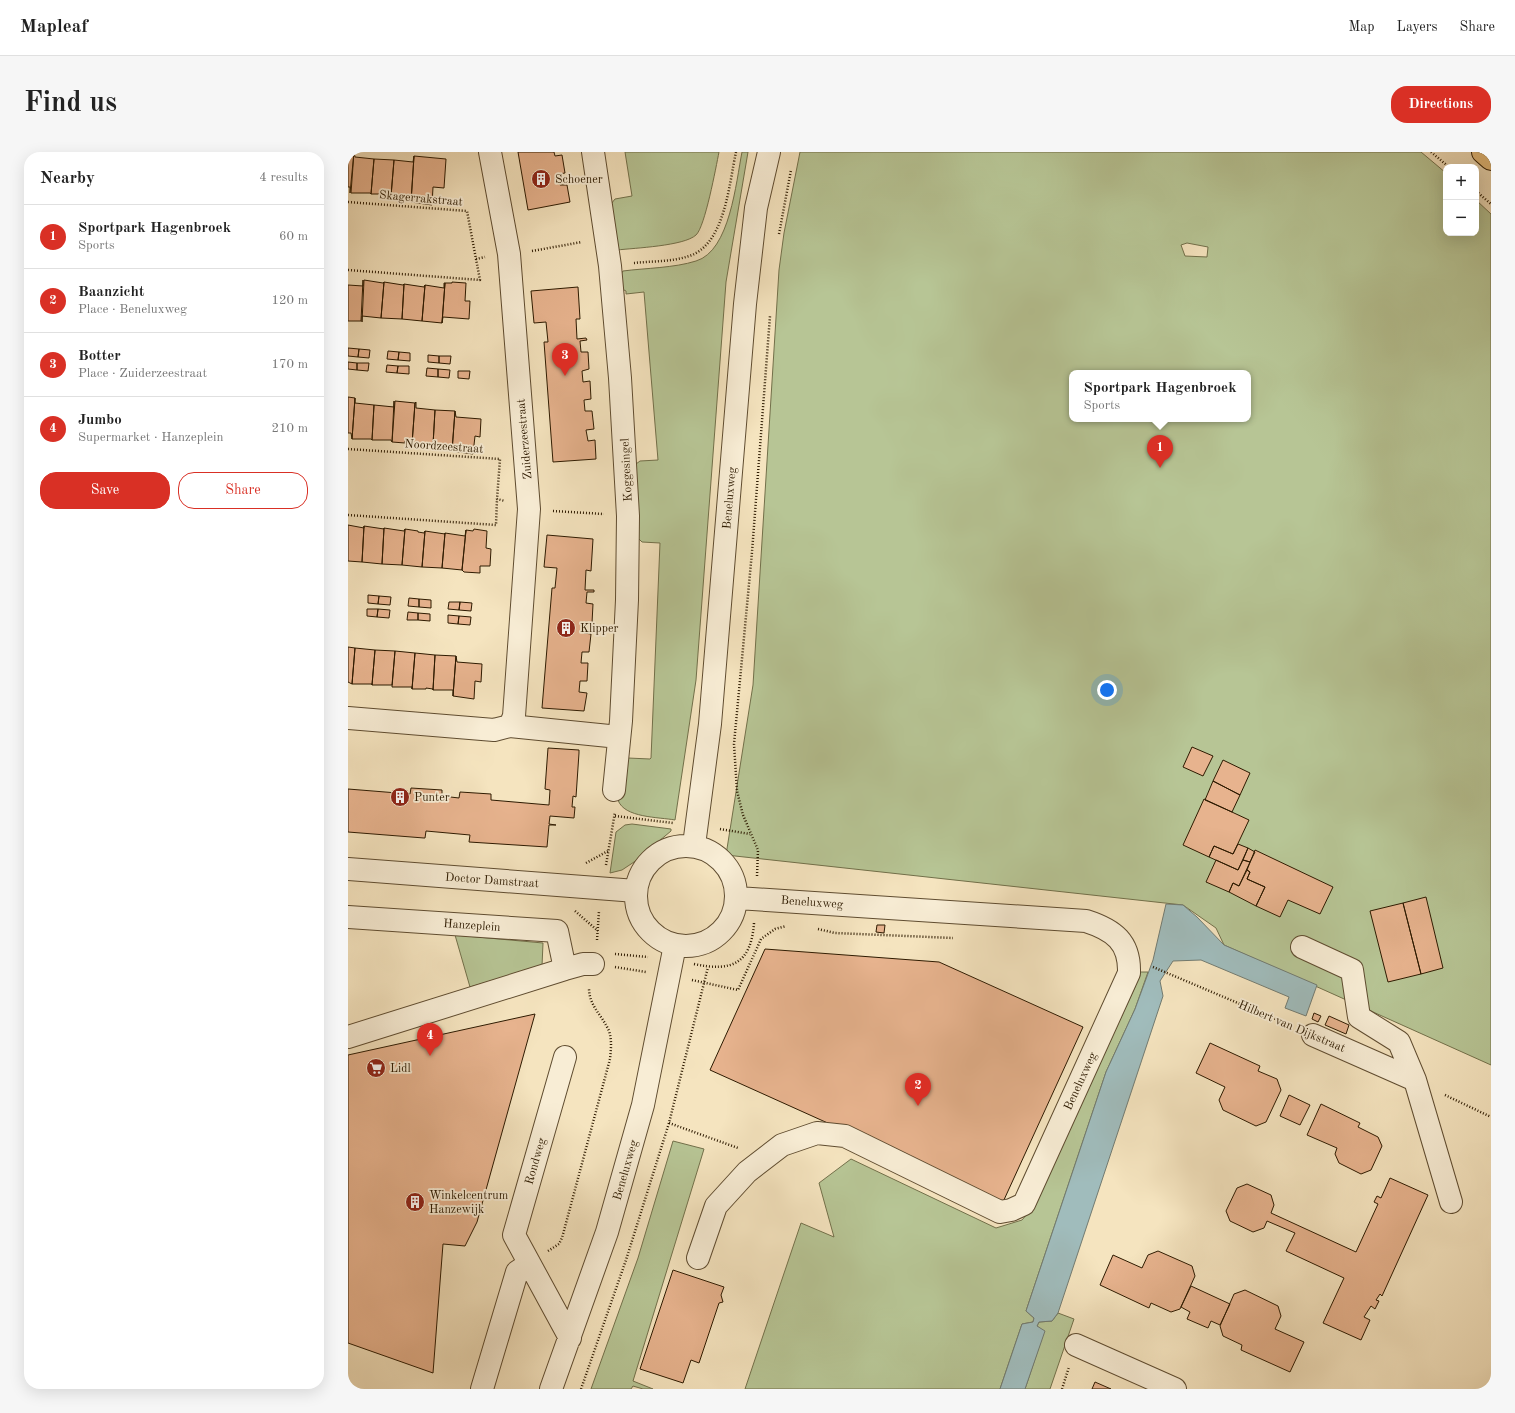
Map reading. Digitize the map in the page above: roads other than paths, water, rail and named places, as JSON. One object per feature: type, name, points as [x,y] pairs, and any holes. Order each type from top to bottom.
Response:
[{"type":"main road","points":[[1483,152],[1491,159]]},
{"type":"street","name":"Zuiderzeestraat","points":[[490,152],[509,254],[529,509],[516,708],[510,726]]},
{"type":"street","name":"Koggesingel","points":[[593,152],[606,238],[620,378],[628,516],[627,600],[619,736],[614,790]]},
{"type":"street","name":"Beneluxweg","points":[[694,845],[710,724],[745,304],[756,208],[769,152]]},
{"type":"street","points":[[348,718],[487,730],[502,729],[510,726],[619,736]]},
{"type":"street","points":[[694,845],[711,852],[726,864],[746,898],[723,930],[710,941],[693,946],[675,945],[661,940],[650,931],[641,919],[636,906],[636,891],[639,875],[649,861],[657,854],[678,846],[694,845]]},
{"type":"street","name":"Doctor Damstraat","points":[[348,869],[636,891]]},
{"type":"street","name":"Beneluxweg","points":[[698,1258],[716,1206],[747,1172],[782,1145],[817,1133],[845,1136],[1000,1212],[1011,1210],[1024,1204],[1129,973],[1130,959],[1119,938],[1102,926],[1086,921],[746,898]]},
{"type":"street","name":"Hanzeplein","points":[[348,917],[557,931],[564,970]]},
{"type":"street","name":"Beneluxweg","points":[[551,1389],[607,1232],[643,1105],[675,945]]},
{"type":"street","points":[[1302,947],[1352,970],[1359,1017],[1399,1042],[1415,1080],[1451,1202]]},
{"type":"street","points":[[348,1037],[583,964],[593,964]]},
{"type":"street","name":"Hilbert van Dijkstraat","points":[[1313,1035],[1415,1080]]},
{"type":"street","name":"Rondweg","points":[[565,1057],[514,1235],[570,1338]]},
{"type":"street","points":[[482,1389],[517,1272],[529,1264]]},
{"type":"street","points":[[1076,1345],[1175,1389]]},
{"type":"water","points":[[1166,904],[1183,905],[1224,945],[1317,985],[1306,1016],[1285,1008],[1289,997],[1201,960],[1173,961],[1160,981],[1163,996],[1058,1313],[1052,1321],[1039,1322],[1037,1326],[1045,1331],[1025,1389],[1000,1389],[1022,1324],[1033,1322],[1034,1318],[1026,1311],[1106,1072],[1135,1009],[1153,960]]},
{"type":"place","name":"Schoener","points":[[541,179]]},
{"type":"place","name":"Botter","points":[[565,376]]},
{"type":"place","name":"Sportpark Hagenbroek","points":[[1160,468]]},
{"type":"place","name":"Klipper","points":[[566,628]]},
{"type":"place","name":"Punter","points":[[400,797]]},
{"type":"place","name":"Jumbo","points":[[430,1056]]},
{"type":"place","name":"Lidl","points":[[376,1068]]},
{"type":"place","name":"Baanzicht","points":[[918,1106]]},
{"type":"place","name":"Winkelcentrum Hanzewijk","points":[[415,1202]]}]
